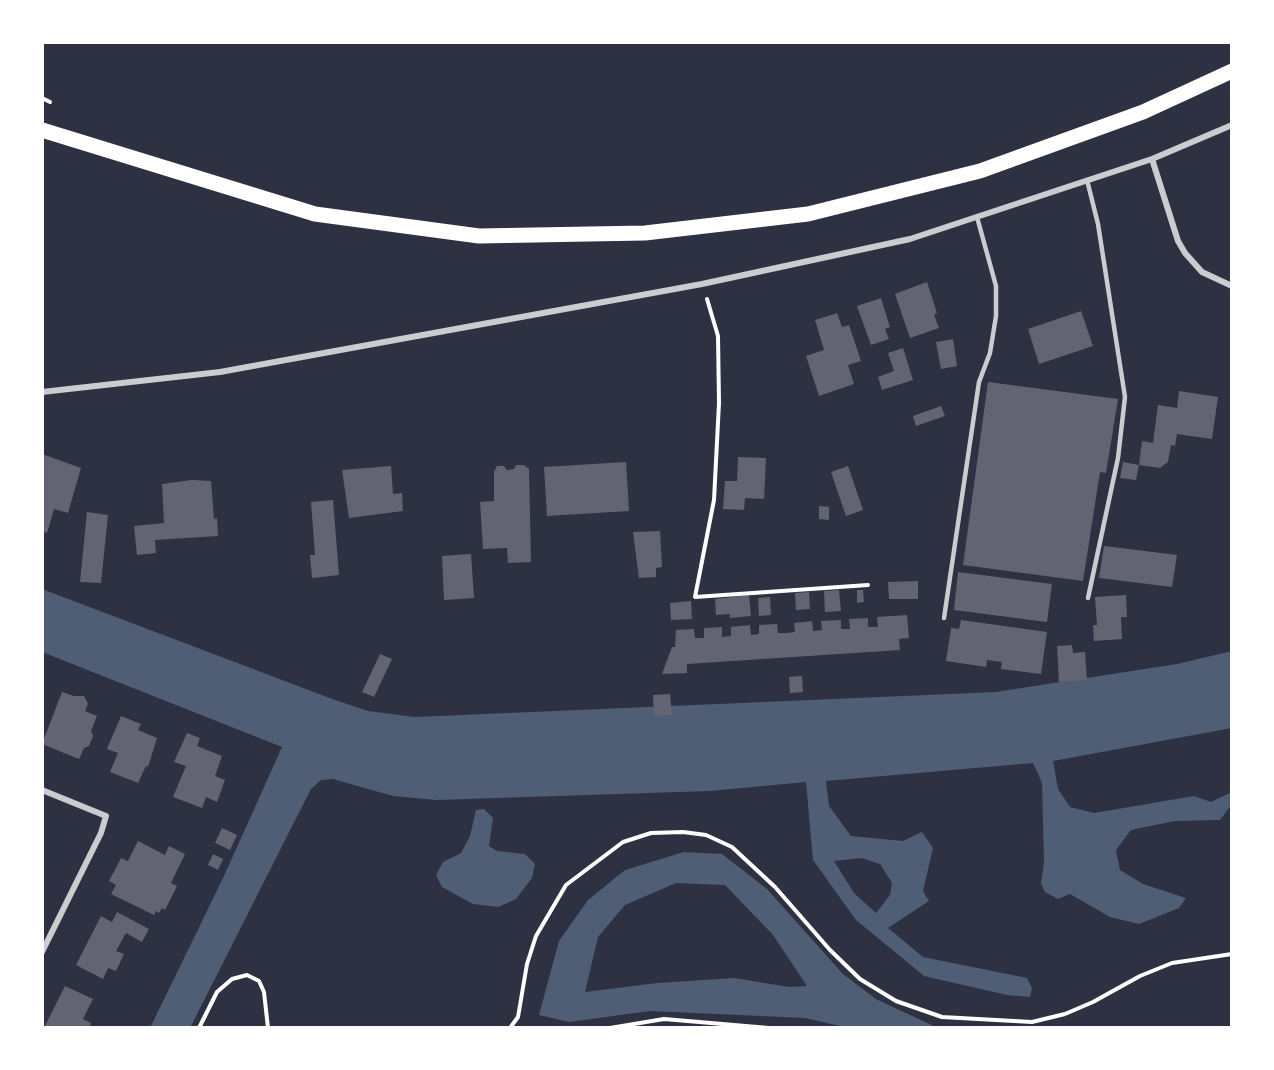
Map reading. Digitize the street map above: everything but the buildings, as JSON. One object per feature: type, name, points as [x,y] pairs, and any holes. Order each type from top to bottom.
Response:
[{"type":"main road","points":[[42,130],[315,214],[479,236],[645,232],[808,214],[980,171],[1143,112],[1232,71]]},
{"type":"street","points":[[42,392],[220,372],[702,284],[909,239],[1152,159],[1232,125]]},
{"type":"street","points":[[1152,159],[1178,241],[1185,253],[1202,272],[1232,286]]},
{"type":"street","points":[[42,790],[106,816],[101,833],[42,952]]},
{"type":"lane","points":[[1087,180],[1098,224],[1125,397],[1118,458],[1088,598]]},
{"type":"lane","points":[[944,618],[979,382],[990,353],[996,316],[996,286],[977,217]]},
{"type":"path","points":[[42,98],[50,102]]},
{"type":"path","points":[[702,284],[718,336],[719,403],[714,500],[695,597],[868,585]]},
{"type":"path","points":[[510,1028],[518,1017],[527,964],[536,936],[566,885],[623,842],[651,833],[683,832],[706,835],[732,847],[775,887],[830,950],[860,978],[896,1001],[942,1017],[1032,1022],[1074,1010],[1140,976],[1172,963],[1232,954]]},
{"type":"path","points":[[199,1028],[217,992],[232,979],[247,975],[259,981],[264,992],[268,1028]]},
{"type":"path","points":[[610,1028],[664,1019],[769,1028]]},
{"type":"water","points":[[42,589],[335,700],[368,711],[415,717],[996,692],[1177,664],[1232,651],[1232,728],[1053,761],[1058,789],[1070,807],[1094,813],[1194,796],[1211,802],[1232,792],[1232,804],[1220,820],[1175,821],[1131,830],[1116,850],[1120,870],[1143,884],[1186,898],[1179,908],[1139,924],[1110,917],[1070,894],[1058,899],[1045,892],[1041,884],[1044,862],[1042,783],[1033,763],[826,781],[829,806],[851,836],[903,841],[922,832],[933,848],[923,891],[929,901],[888,928],[923,957],[1027,978],[1032,988],[1030,997],[1007,995],[924,976],[856,920],[813,860],[806,782],[710,791],[436,800],[393,796],[333,779],[321,780],[311,789],[190,1028],[150,1028],[224,876],[282,747],[42,652]],"holes":[[[862,858],[880,864],[892,883],[890,895],[876,913],[854,893],[834,861]]]},
{"type":"water","points":[[484,809],[493,818],[489,846],[497,851],[525,854],[535,864],[532,878],[516,899],[498,907],[473,904],[442,887],[436,875],[443,862],[461,853],[470,836],[476,810]]},
{"type":"water","points":[[684,852],[722,854],[767,889],[843,974],[876,999],[938,1028],[849,1028],[805,1018],[650,1011],[569,1022],[539,1015],[559,941],[588,900],[625,870]],"holes":[[[676,883],[725,885],[773,935],[807,986],[789,987],[734,978],[657,983],[585,992],[598,937],[625,905]]]}]
